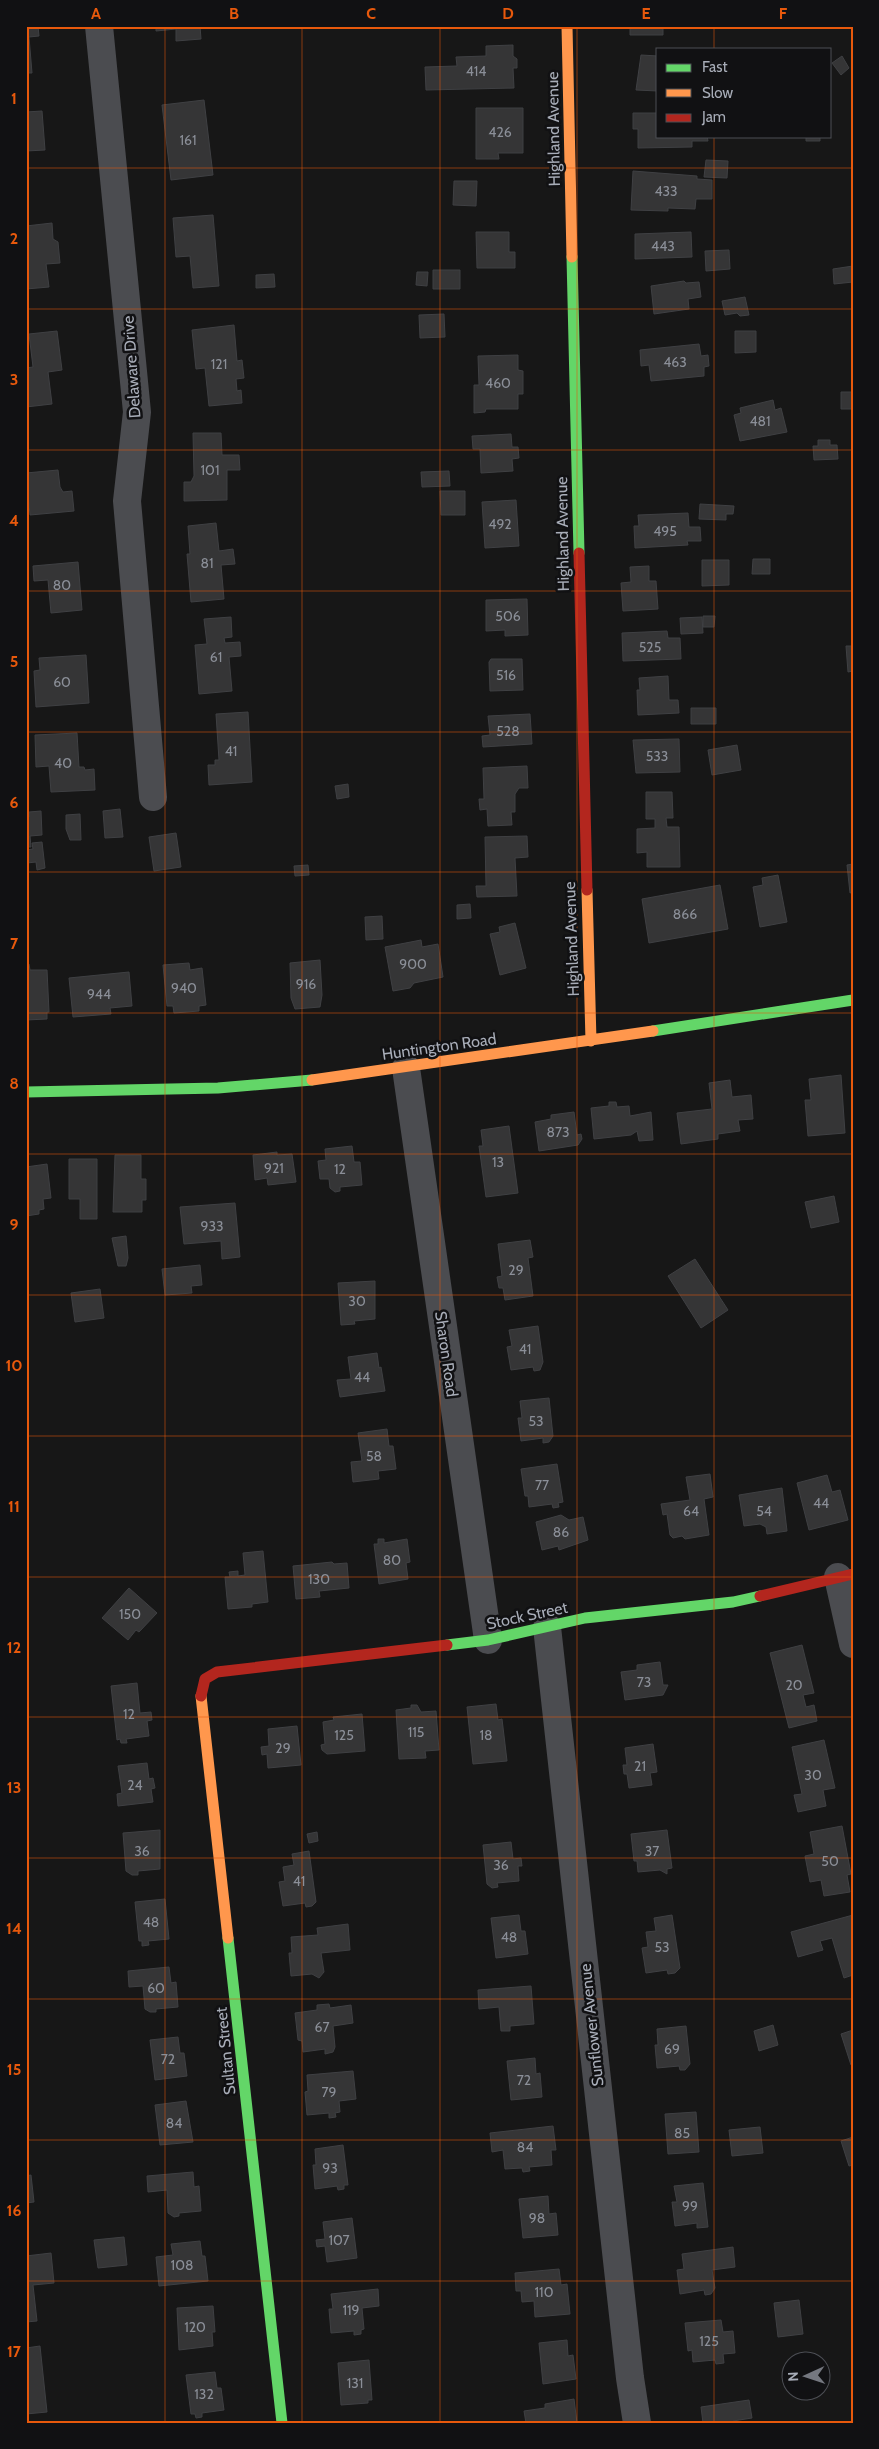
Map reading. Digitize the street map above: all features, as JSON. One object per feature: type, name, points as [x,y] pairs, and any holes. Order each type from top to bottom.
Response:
[{"type":"street","name":"Delaware Drive","points":[[99,26],[137,412],[127,501],[153,797]]},
{"type":"street","name":"Highland Avenue","points":[[567,26],[588,982],[591,1041]]},
{"type":"street","name":"Huntington Road","points":[[26,1092],[218,1088],[406,1068],[853,1000]]},
{"type":"street","name":"Sharon Road","points":[[406,1068],[488,1640]]},
{"type":"street","name":"Stock Street","points":[[206,1677],[222,1671],[488,1640],[585,1618],[733,1602],[845,1576]]},
{"type":"street","points":[[845,1576],[853,1644]]},
{"type":"street","name":"Sunflower Avenue","points":[[547,1627],[629,2368],[638,2423]]},
{"type":"street","name":"Sultan Street","points":[[206,1677],[201,1684],[202,1707],[282,2423]]},
{"type":"building","points":[[26,26],[38,26],[39,36],[29,37],[32,73],[26,73]]},
{"type":"building","points":[[156,26],[200,26],[201,39],[176,41],[176,29],[156,31]]},
{"type":"building","points":[[467,26],[521,26],[521,27],[467,28]]},
{"type":"building","points":[[630,26],[663,26],[663,35],[630,35]]},
{"type":"building","points":[[513,45],[513,56],[517,59],[517,68],[513,68],[514,88],[426,90],[425,67],[457,66],[456,57],[486,56],[486,46]]},
{"type":"building","points":[[641,55],[656,56],[656,91],[636,90]]},
{"type":"building","points":[[842,56],[849,68],[841,75],[832,63]]},
{"type":"building","points":[[204,100],[213,175],[171,180],[162,105]]},
{"type":"building","points":[[476,108],[523,108],[523,153],[498,153],[499,159],[476,159]]},
{"type":"building","points":[[42,111],[45,150],[26,151],[26,112]]},
{"type":"building","points":[[633,113],[656,113],[656,138],[707,138],[708,141],[692,141],[692,147],[638,148],[638,129],[633,129]]},
{"type":"building","points":[[806,138],[820,138],[820,141],[806,141]]},
{"type":"building","points":[[706,160],[728,161],[727,178],[704,177]]},
{"type":"building","points":[[633,171],[697,176],[697,179],[712,180],[712,199],[696,199],[695,209],[668,208],[668,211],[631,210]]},
{"type":"building","points":[[454,181],[477,181],[476,206],[453,205]]},
{"type":"building","points":[[213,215],[219,286],[193,288],[190,256],[176,257],[173,218]]},
{"type":"building","points":[[52,223],[53,239],[58,242],[60,263],[46,264],[49,287],[26,289],[26,226]]},
{"type":"building","points":[[476,232],[509,232],[509,252],[515,252],[515,268],[477,268]]},
{"type":"building","points":[[691,232],[692,257],[635,259],[635,234]]},
{"type":"building","points":[[729,250],[730,269],[706,271],[705,251]]},
{"type":"building","points":[[853,266],[853,282],[834,284],[833,269]]},
{"type":"building","points":[[433,270],[460,270],[460,289],[433,289]]},
{"type":"building","points":[[417,272],[428,272],[427,286],[416,285]]},
{"type":"building","points":[[274,274],[275,287],[256,288],[256,275]]},
{"type":"building","points":[[684,281],[686,283],[699,282],[701,297],[688,299],[689,309],[654,314],[651,286]]},
{"type":"building","points":[[745,297],[749,315],[740,316],[737,313],[725,315],[722,301]]},
{"type":"building","points":[[444,314],[445,337],[420,338],[419,315]]},
{"type":"building","points":[[234,325],[237,361],[242,360],[244,378],[236,379],[237,391],[241,390],[242,403],[209,406],[205,368],[196,369],[192,330]]},
{"type":"building","points":[[57,331],[62,370],[48,372],[52,404],[26,407],[26,368],[33,367],[29,334]]},
{"type":"building","points":[[735,331],[756,331],[756,352],[735,353]]},
{"type":"building","points":[[699,344],[701,356],[708,355],[709,366],[704,367],[704,376],[651,381],[649,365],[641,366],[640,350]]},
{"type":"building","points":[[518,355],[518,370],[523,371],[523,394],[518,394],[518,409],[486,409],[485,412],[474,413],[474,385],[479,385],[478,356]]},
{"type":"building","points":[[841,392],[853,392],[853,409],[841,409]]},
{"type":"building","points":[[773,400],[775,410],[781,408],[787,432],[740,441],[734,415],[741,413],[740,408]]},
{"type":"building","points":[[193,433],[221,433],[222,455],[239,455],[240,470],[227,470],[227,500],[184,501],[184,482],[191,482],[194,476]]},
{"type":"building","points":[[511,434],[512,447],[518,447],[519,458],[512,459],[513,471],[481,473],[480,449],[473,449],[472,436]]},
{"type":"building","points":[[818,440],[830,440],[830,445],[837,445],[838,459],[814,460],[813,446],[818,446]]},
{"type":"building","points":[[58,470],[60,487],[63,492],[72,491],[74,511],[30,515],[26,473]]},
{"type":"building","points":[[449,471],[450,486],[422,487],[421,472]]},
{"type":"building","points":[[440,491],[465,491],[465,515],[441,515]]},
{"type":"building","points":[[516,500],[519,546],[485,548],[482,502]]},
{"type":"building","points":[[700,504],[734,506],[733,514],[726,514],[726,520],[699,519]]},
{"type":"building","points":[[688,513],[689,527],[700,527],[701,541],[687,541],[688,545],[635,548],[634,526],[639,526],[638,515]]},
{"type":"building","points":[[216,523],[219,551],[233,549],[235,564],[221,565],[224,599],[191,602],[187,554],[190,554],[188,526]]},
{"type":"building","points":[[753,559],[770,559],[770,574],[752,574]]},
{"type":"building","points":[[702,560],[729,560],[729,585],[702,586]]},
{"type":"building","points":[[78,562],[82,610],[51,613],[48,580],[34,581],[33,566]]},
{"type":"building","points":[[649,566],[649,581],[656,581],[658,609],[623,611],[621,583],[631,582],[630,567]]},
{"type":"building","points":[[527,599],[528,635],[505,636],[505,630],[486,631],[486,600]]},
{"type":"building","points":[[703,616],[715,616],[714,627],[703,627]]},
{"type":"building","points":[[231,617],[232,637],[224,638],[225,643],[240,642],[241,656],[229,657],[232,691],[199,694],[195,645],[207,644],[204,619]]},
{"type":"building","points":[[702,617],[703,633],[681,634],[680,618]]},
{"type":"building","points":[[667,631],[668,638],[680,638],[681,659],[623,661],[622,633]]},
{"type":"building","points":[[846,646],[853,646],[853,671],[848,672]]},
{"type":"building","points":[[86,655],[89,703],[36,707],[34,671],[40,670],[39,658]]},
{"type":"building","points":[[491,659],[522,659],[523,690],[490,691],[489,662]]},
{"type":"building","points":[[668,676],[669,700],[678,700],[679,713],[638,715],[637,690],[640,690],[639,678]]},
{"type":"building","points":[[691,708],[716,708],[716,724],[691,724]]},
{"type":"building","points":[[248,712],[252,782],[209,785],[208,765],[215,765],[215,760],[219,760],[216,714]]},
{"type":"building","points":[[530,714],[532,744],[483,747],[482,736],[490,735],[488,716]]},
{"type":"building","points":[[77,733],[79,767],[84,767],[85,770],[94,769],[95,790],[51,792],[49,766],[36,767],[35,735]]},
{"type":"building","points":[[679,739],[680,772],[636,773],[633,740]]},
{"type":"building","points":[[737,745],[741,770],[712,775],[708,750]]},
{"type":"building","points":[[527,766],[528,788],[519,788],[515,794],[515,812],[511,812],[512,825],[488,826],[487,809],[480,810],[479,799],[484,799],[483,768]]},
{"type":"building","points":[[348,784],[349,797],[337,799],[335,786]]},
{"type":"building","points":[[646,792],[672,792],[673,818],[666,818],[667,827],[679,827],[680,867],[647,867],[647,852],[637,853],[637,829],[655,828],[655,819],[646,819]]},
{"type":"building","points":[[120,809],[123,837],[105,838],[103,811]]},
{"type":"building","points":[[41,811],[42,835],[30,836],[31,847],[26,847],[26,817],[29,817],[29,812]]},
{"type":"building","points":[[80,814],[81,840],[70,840],[66,829],[66,815]]},
{"type":"building","points":[[176,833],[181,867],[154,871],[149,837]]},
{"type":"building","points":[[527,836],[528,857],[515,858],[517,896],[477,897],[476,886],[486,886],[485,837]]},
{"type":"building","points":[[42,842],[45,868],[37,870],[36,862],[27,863],[26,850],[33,849],[32,843]]},
{"type":"building","points":[[853,864],[853,892],[850,893],[847,865]]},
{"type":"building","points":[[308,865],[309,875],[295,876],[294,866]]},
{"type":"building","points":[[778,875],[787,922],[760,927],[753,887],[763,885],[762,878]]},
{"type":"building","points":[[720,885],[728,929],[649,943],[642,899]]},
{"type":"building","points":[[470,904],[471,918],[457,919],[457,905]]},
{"type":"building","points":[[382,916],[383,939],[366,940],[365,917]]},
{"type":"building","points":[[515,923],[526,968],[500,975],[490,934],[500,932],[499,927]]},
{"type":"building","points":[[421,940],[422,947],[438,944],[443,977],[414,983],[410,988],[393,991],[385,947]]},
{"type":"building","points":[[320,960],[322,995],[320,1007],[295,1009],[291,998],[290,963]]},
{"type":"building","points":[[189,963],[190,970],[202,968],[206,1005],[199,1006],[199,1011],[174,1013],[173,1006],[167,1006],[163,965]]},
{"type":"building","points":[[26,964],[29,964],[30,970],[47,970],[49,1012],[47,1012],[47,1019],[26,1020]]},
{"type":"building","points":[[129,972],[132,1006],[110,1008],[111,1014],[73,1017],[69,978]]},
{"type":"building","points":[[841,1075],[845,1133],[808,1136],[805,1100],[811,1100],[809,1079]]},
{"type":"building","points":[[730,1080],[732,1097],[751,1095],[753,1119],[738,1120],[740,1131],[718,1134],[718,1139],[681,1144],[677,1113],[712,1109],[709,1083]]},
{"type":"building","points":[[609,1102],[616,1102],[617,1107],[629,1106],[630,1116],[651,1112],[653,1140],[639,1141],[637,1131],[631,1135],[594,1139],[591,1108],[609,1106]]},
{"type":"building","points":[[574,1112],[577,1135],[581,1134],[582,1139],[578,1145],[539,1151],[535,1122],[551,1119],[551,1115]]},
{"type":"building","points":[[509,1126],[518,1193],[486,1197],[479,1146],[483,1146],[481,1130]]},
{"type":"building","points":[[352,1146],[354,1162],[360,1162],[362,1185],[340,1187],[340,1191],[335,1192],[330,1188],[329,1179],[320,1179],[318,1161],[326,1160],[325,1149]]},
{"type":"building","points":[[277,1152],[277,1155],[292,1154],[296,1182],[268,1185],[267,1178],[255,1180],[253,1155]]},
{"type":"building","points":[[115,1155],[141,1155],[141,1179],[146,1179],[146,1200],[142,1200],[142,1212],[113,1212]]},
{"type":"building","points":[[69,1159],[97,1159],[97,1219],[80,1219],[80,1199],[69,1199]]},
{"type":"building","points":[[47,1164],[51,1198],[43,1199],[44,1209],[39,1210],[39,1214],[26,1216],[26,1167]]},
{"type":"building","points":[[834,1196],[839,1222],[811,1228],[805,1202]]},
{"type":"building","points":[[235,1203],[240,1257],[222,1259],[221,1241],[184,1244],[180,1207]]},
{"type":"building","points":[[126,1236],[128,1258],[126,1266],[118,1266],[112,1238]]},
{"type":"building","points":[[530,1240],[533,1257],[528,1258],[533,1296],[505,1300],[503,1288],[499,1288],[497,1277],[502,1276],[498,1244]]},
{"type":"building","points":[[695,1259],[728,1310],[701,1328],[668,1276]]},
{"type":"building","points":[[200,1265],[202,1285],[191,1286],[192,1293],[165,1295],[162,1269]]},
{"type":"building","points":[[375,1281],[375,1319],[354,1321],[355,1324],[341,1325],[338,1283]]},
{"type":"building","points":[[100,1289],[104,1318],[75,1322],[71,1293]]},
{"type":"building","points":[[538,1326],[543,1362],[540,1370],[534,1371],[533,1367],[511,1370],[507,1347],[512,1346],[509,1330]]},
{"type":"building","points":[[377,1353],[385,1391],[340,1397],[337,1380],[351,1379],[348,1357]]},
{"type":"building","points":[[549,1398],[553,1436],[549,1442],[543,1443],[543,1438],[521,1441],[518,1418],[522,1418],[520,1401]]},
{"type":"building","points":[[387,1429],[389,1446],[393,1446],[396,1469],[378,1471],[379,1479],[353,1482],[351,1462],[362,1461],[358,1433]]},
{"type":"building","points":[[557,1464],[563,1502],[558,1503],[559,1507],[553,1508],[552,1504],[529,1507],[528,1496],[525,1496],[521,1469]]},
{"type":"building","points":[[710,1474],[713,1497],[704,1499],[709,1535],[685,1539],[682,1536],[673,1538],[670,1535],[667,1514],[663,1515],[661,1504],[690,1500],[686,1477]]},
{"type":"building","points":[[827,1475],[832,1492],[840,1490],[848,1520],[809,1530],[797,1483]]},
{"type":"building","points":[[782,1488],[787,1531],[767,1534],[766,1527],[760,1524],[744,1526],[739,1495]]},
{"type":"building","points":[[561,1515],[569,1520],[583,1517],[588,1540],[559,1550],[558,1546],[542,1550],[536,1522]]},
{"type":"building","points":[[378,1539],[384,1539],[384,1543],[407,1539],[410,1562],[406,1563],[408,1579],[379,1584],[374,1544],[378,1544]]},
{"type":"building","points":[[263,1551],[268,1602],[252,1604],[252,1607],[228,1609],[225,1577],[230,1577],[229,1572],[238,1571],[238,1576],[245,1575],[243,1553]]},
{"type":"building","points":[[332,1562],[334,1564],[347,1563],[349,1588],[319,1591],[320,1597],[296,1599],[293,1566]]},
{"type":"building","points":[[129,1588],[157,1613],[139,1632],[136,1630],[128,1640],[102,1618]]},
{"type":"building","points":[[802,1645],[814,1693],[803,1695],[806,1707],[814,1705],[817,1721],[789,1728],[770,1653]]},
{"type":"building","points":[[660,1662],[663,1685],[668,1685],[663,1695],[625,1700],[621,1672],[637,1670],[637,1665]]},
{"type":"building","points":[[137,1683],[140,1713],[151,1712],[152,1720],[147,1721],[149,1736],[126,1739],[127,1743],[121,1743],[120,1739],[117,1740],[111,1686]]},
{"type":"building","points":[[496,1704],[498,1720],[502,1719],[507,1761],[473,1764],[467,1707]]},
{"type":"building","points":[[411,1705],[417,1705],[421,1712],[436,1711],[439,1750],[425,1751],[426,1758],[399,1759],[396,1710],[411,1708]]},
{"type":"building","points":[[362,1714],[365,1751],[327,1754],[322,1750],[321,1745],[325,1744],[323,1722],[334,1720],[333,1717]]},
{"type":"building","points":[[297,1726],[301,1765],[268,1768],[267,1754],[262,1755],[261,1747],[269,1746],[268,1729]]},
{"type":"building","points":[[824,1740],[835,1788],[823,1790],[826,1806],[798,1812],[794,1795],[802,1794],[792,1747]]},
{"type":"building","points":[[653,1744],[657,1772],[650,1773],[652,1785],[629,1788],[627,1774],[624,1774],[623,1765],[627,1765],[625,1748]]},
{"type":"building","points":[[147,1763],[149,1779],[153,1778],[155,1788],[151,1789],[153,1802],[118,1806],[117,1794],[122,1793],[118,1766]]},
{"type":"building","points":[[842,1826],[851,1874],[847,1875],[850,1892],[824,1896],[821,1880],[810,1882],[805,1856],[814,1854],[810,1832]]},
{"type":"building","points":[[160,1830],[160,1869],[138,1871],[138,1875],[132,1875],[126,1871],[123,1833]]},
{"type":"building","points":[[667,1830],[672,1868],[667,1869],[667,1874],[660,1870],[638,1872],[637,1861],[634,1861],[631,1834]]},
{"type":"building","points":[[317,1832],[318,1841],[309,1843],[307,1834]]},
{"type":"building","points":[[511,1842],[513,1859],[521,1858],[522,1866],[518,1866],[519,1881],[497,1883],[498,1887],[492,1888],[487,1884],[483,1845]]},
{"type":"building","points":[[309,1851],[316,1902],[312,1906],[306,1907],[305,1903],[283,1906],[279,1882],[285,1881],[283,1867],[294,1865],[292,1854]]},
{"type":"building","points":[[165,1899],[169,1939],[148,1941],[149,1945],[142,1946],[142,1941],[139,1941],[135,1902]]},
{"type":"building","points":[[519,1915],[521,1931],[525,1931],[528,1954],[496,1958],[491,1918]]},
{"type":"building","points":[[672,1915],[680,1968],[675,1973],[668,1974],[667,1970],[646,1973],[642,1948],[648,1947],[646,1932],[656,1931],[654,1918]]},
{"type":"building","points":[[853,1915],[853,1975],[844,1978],[832,1938],[820,1941],[823,1950],[798,1957],[791,1932]]},
{"type":"building","points":[[348,1924],[350,1950],[321,1953],[324,1972],[319,1978],[312,1974],[291,1976],[289,1953],[292,1953],[291,1937],[318,1935],[317,1928]]},
{"type":"building","points":[[169,1967],[171,1983],[176,1982],[178,2007],[156,2009],[156,2012],[150,2012],[145,2009],[143,1986],[129,1987],[128,1971]]},
{"type":"building","points":[[531,1986],[534,2024],[510,2026],[510,2031],[501,2031],[499,2007],[479,2009],[478,1990]]},
{"type":"building","points":[[329,2004],[330,2008],[351,2005],[353,2023],[333,2026],[335,2047],[333,2052],[325,2054],[325,2049],[303,2052],[302,2041],[298,2040],[295,2013],[317,2010],[317,2005]]},
{"type":"building","points":[[773,2025],[778,2045],[759,2051],[754,2031]]},
{"type":"building","points":[[686,2026],[690,2064],[685,2070],[680,2070],[679,2066],[657,2068],[655,2045],[658,2045],[657,2029]]},
{"type":"building","points":[[853,2030],[853,2064],[851,2065],[841,2034]]},
{"type":"building","points":[[178,2037],[180,2053],[184,2053],[187,2076],[155,2080],[150,2040]]},
{"type":"building","points":[[535,2058],[536,2074],[540,2073],[542,2097],[511,2100],[507,2061]]},
{"type":"building","points":[[353,2071],[356,2099],[339,2101],[340,2112],[335,2113],[336,2117],[329,2118],[329,2113],[307,2115],[305,2092],[308,2091],[307,2075]]},
{"type":"building","points":[[186,2101],[193,2142],[160,2145],[155,2105]]},
{"type":"building","points":[[696,2112],[699,2152],[668,2154],[665,2114]]},
{"type":"building","points":[[553,2126],[556,2150],[551,2150],[552,2165],[529,2167],[530,2171],[523,2172],[522,2168],[505,2169],[503,2150],[492,2152],[490,2133]]},
{"type":"building","points":[[760,2127],[763,2153],[732,2156],[729,2130]]},
{"type":"building","points":[[853,2137],[853,2165],[849,2166],[841,2141]]},
{"type":"building","points":[[343,2145],[348,2185],[344,2185],[344,2189],[338,2190],[337,2186],[315,2189],[313,2165],[316,2165],[315,2149]]},
{"type":"building","points":[[193,2172],[194,2187],[199,2186],[201,2211],[179,2213],[179,2216],[174,2217],[168,2213],[167,2190],[148,2192],[147,2176]]},
{"type":"building","points":[[31,2175],[34,2202],[26,2203],[26,2176]]},
{"type":"building","points":[[703,2183],[708,2227],[697,2228],[697,2223],[675,2226],[672,2202],[677,2202],[674,2186]]},
{"type":"building","points":[[548,2196],[549,2214],[556,2213],[558,2235],[523,2238],[519,2199]]},
{"type":"building","points":[[352,2218],[357,2258],[327,2262],[325,2246],[317,2247],[316,2240],[325,2239],[323,2222]]},
{"type":"building","points":[[124,2237],[127,2265],[98,2268],[94,2240]]},
{"type":"building","points":[[200,2241],[202,2256],[205,2256],[208,2281],[159,2286],[156,2257],[173,2255],[171,2244]]},
{"type":"building","points":[[733,2247],[735,2267],[712,2270],[715,2288],[711,2294],[705,2295],[704,2290],[680,2294],[677,2270],[684,2269],[682,2254]]},
{"type":"building","points":[[51,2253],[54,2283],[33,2285],[37,2321],[26,2322],[26,2256]]},
{"type":"building","points":[[559,2269],[561,2285],[567,2284],[570,2314],[535,2317],[534,2301],[522,2302],[521,2291],[516,2291],[515,2273]]},
{"type":"building","points":[[378,2289],[379,2306],[362,2308],[364,2329],[361,2330],[361,2334],[354,2335],[354,2331],[331,2333],[329,2309],[333,2309],[331,2294]]},
{"type":"building","points":[[799,2300],[803,2334],[778,2337],[774,2303]]},
{"type":"building","points":[[213,2306],[215,2332],[212,2332],[213,2346],[179,2350],[177,2308]]},
{"type":"building","points":[[721,2320],[723,2332],[733,2331],[735,2353],[723,2354],[724,2363],[716,2364],[715,2360],[693,2362],[692,2350],[688,2351],[685,2323]]},
{"type":"building","points":[[567,2340],[568,2356],[573,2355],[576,2379],[543,2384],[539,2343]]},
{"type":"building","points":[[40,2346],[47,2412],[26,2414],[26,2348]]},
{"type":"building","points":[[369,2360],[372,2400],[368,2400],[368,2403],[341,2405],[338,2363]]},
{"type":"building","points":[[215,2372],[217,2388],[221,2388],[224,2410],[202,2413],[202,2417],[196,2418],[195,2414],[191,2414],[186,2375]]},
{"type":"building","points":[[574,2399],[577,2423],[526,2423],[524,2411],[545,2408],[545,2404]]},
{"type":"building","points":[[749,2400],[752,2418],[733,2421],[733,2423],[703,2423],[701,2407]]},
{"type":"traffic: fast","points":[[572,257],[579,553]]},
{"type":"traffic: fast","points":[[653,1031],[853,1000]]},
{"type":"traffic: fast","points":[[26,1092],[218,1088],[312,1080]]},
{"type":"traffic: fast","points":[[447,1645],[488,1640],[585,1618],[733,1602],[760,1596]]},
{"type":"traffic: fast","points":[[228,1938],[282,2423]]},
{"type":"traffic: slow","points":[[567,26],[572,257]]},
{"type":"traffic: slow","points":[[587,890],[591,1041]]},
{"type":"traffic: slow","points":[[312,1080],[653,1031]]},
{"type":"traffic: slow","points":[[201,1696],[228,1938]]},
{"type":"traffic: jam","points":[[579,553],[587,890]]},
{"type":"traffic: jam","points":[[760,1596],[853,1574]]},
{"type":"traffic: jam","points":[[201,1696],[205,1679],[217,1672],[447,1645]]}]
